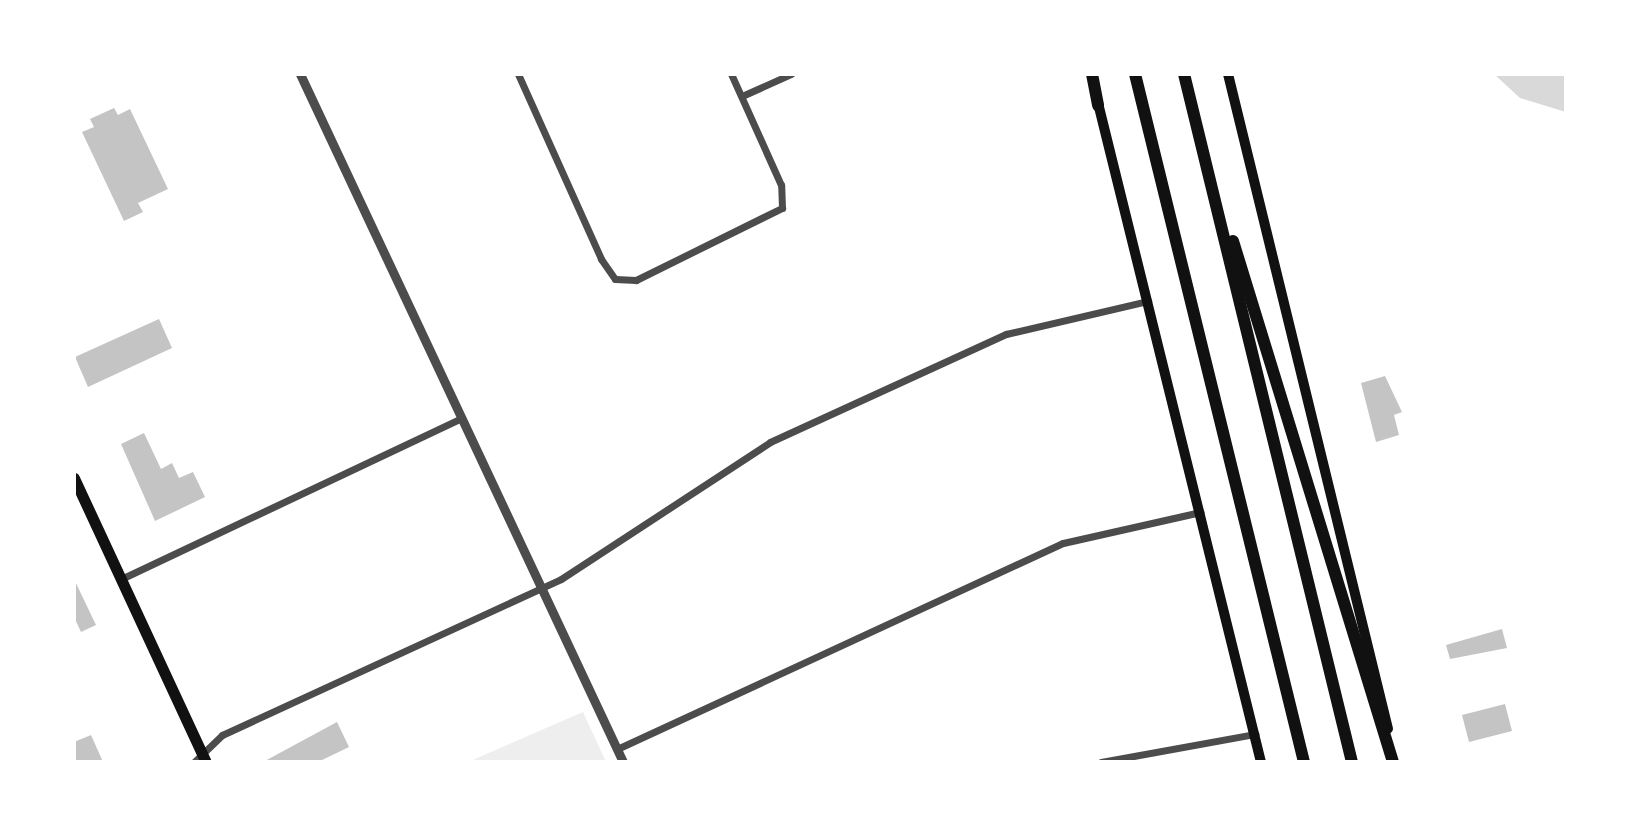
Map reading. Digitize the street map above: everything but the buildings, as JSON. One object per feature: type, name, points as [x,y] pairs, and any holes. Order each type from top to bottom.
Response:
[{"type":"highway","points":[[1092,74],[1098,105]]},
{"type":"highway","points":[[1135,74],[1304,762]]},
{"type":"highway","points":[[1184,74],[1352,762]]},
{"type":"highway","points":[[1197,129],[1394,762]]},
{"type":"main road","points":[[1228,74],[1394,762]]},
{"type":"main road","points":[[1098,105],[1261,762]]},
{"type":"main road","points":[[74,478],[201,759]]},
{"type":"street","points":[[300,74],[458,420],[543,586],[623,762]]},
{"type":"street","points":[[518,74],[615,279],[653,274],[771,219],[783,193],[731,74]]},
{"type":"street","points":[[742,96],[791,74]]},
{"type":"street","points":[[201,759],[222,735],[543,586],[770,442],[1006,334],[1148,301]]},
{"type":"street","points":[[121,579],[458,420]]},
{"type":"street","points":[[617,749],[1063,543],[1201,512]]},
{"type":"street","points":[[1101,762],[1255,734]]},
{"type":"shaded area","points":[[1494,74],[1566,74],[1566,112],[1520,98]]},
{"type":"shaded area","points":[[583,712],[606,762],[468,762]]}]
